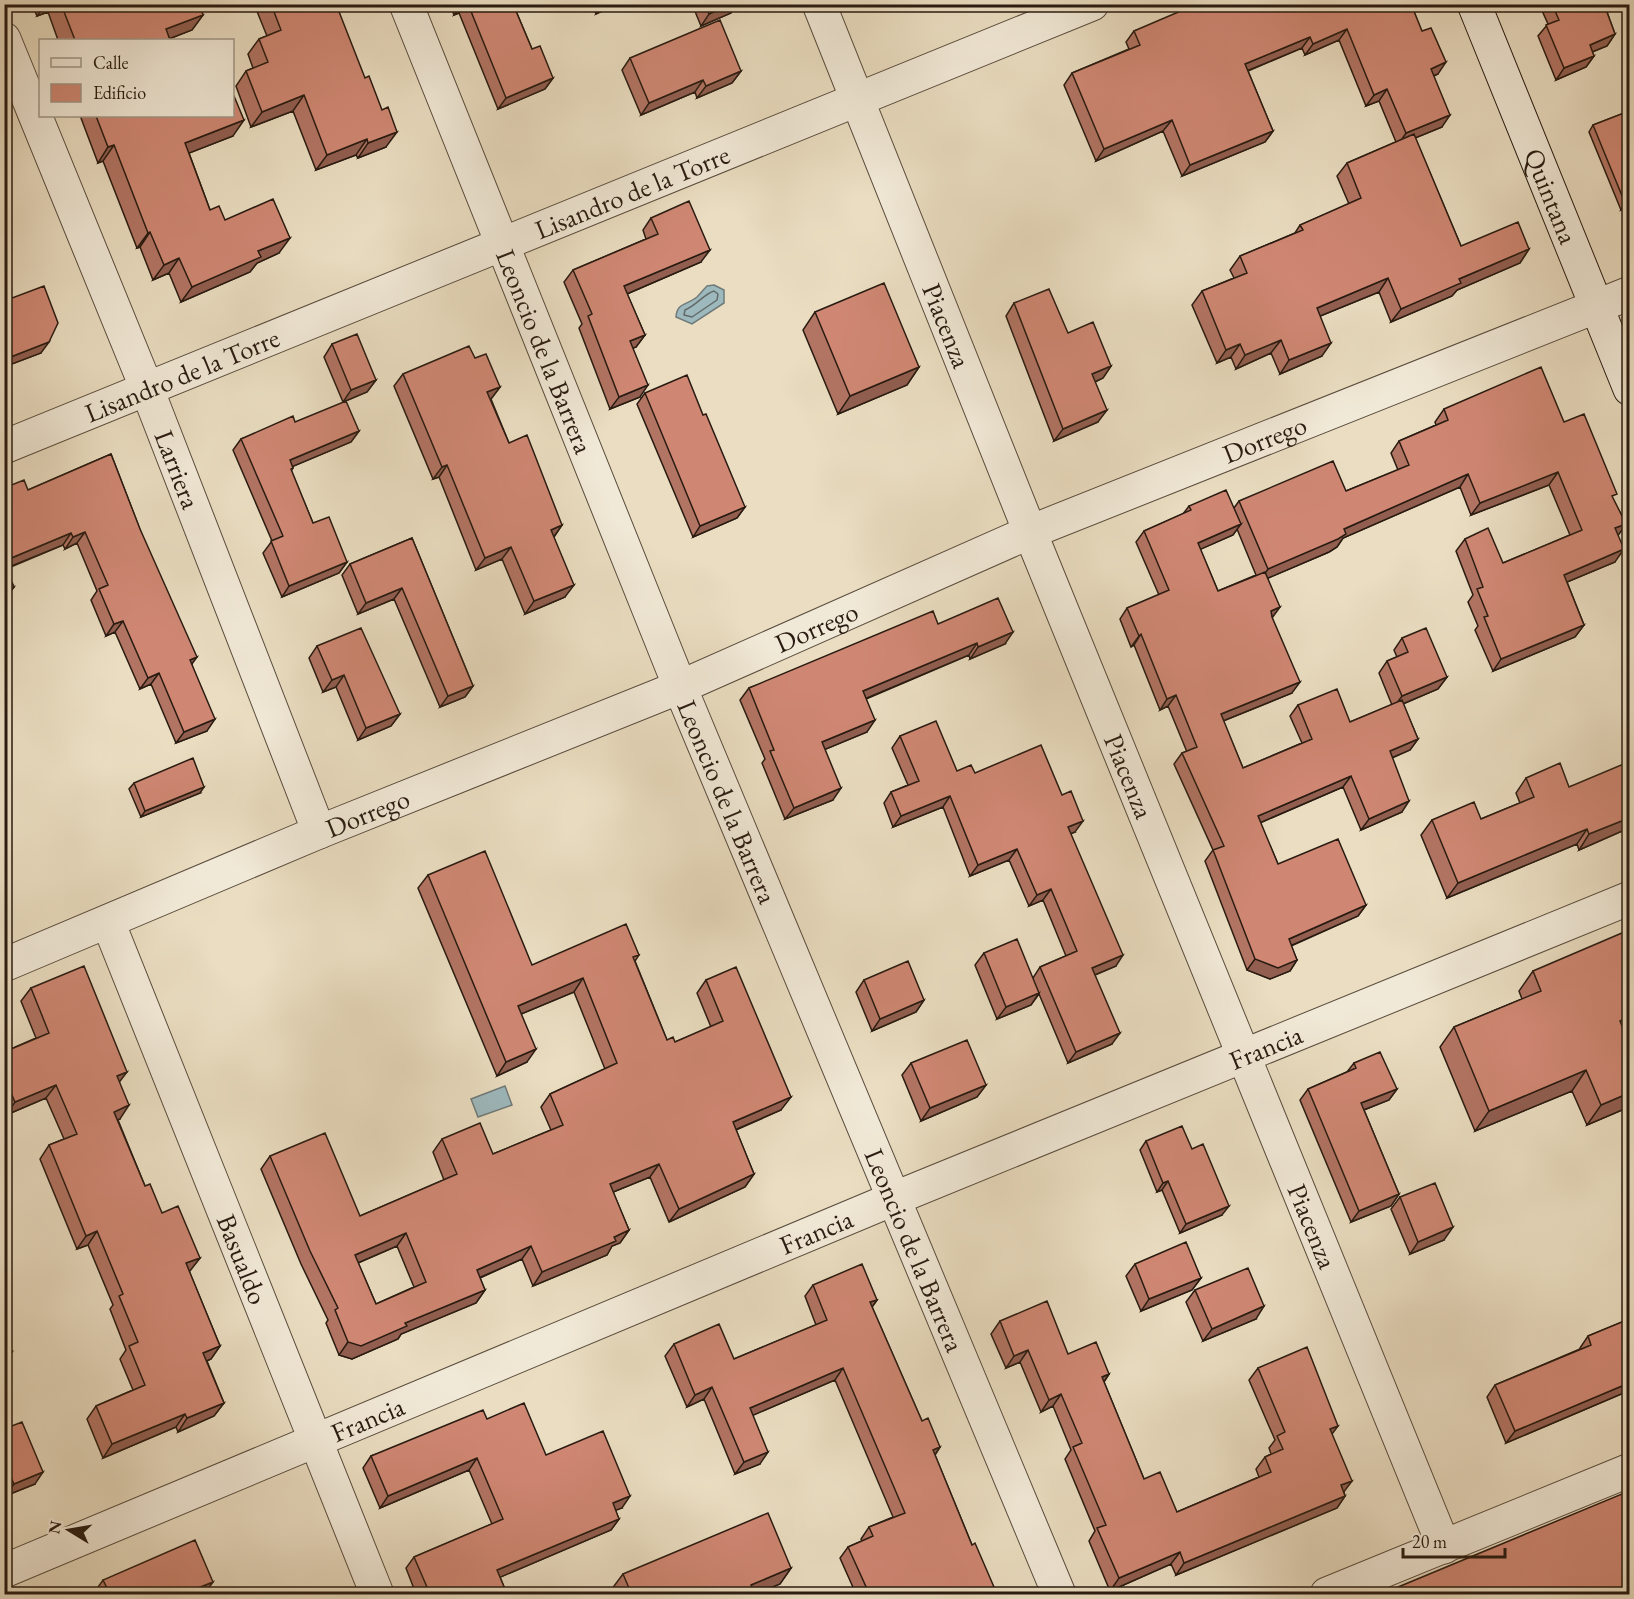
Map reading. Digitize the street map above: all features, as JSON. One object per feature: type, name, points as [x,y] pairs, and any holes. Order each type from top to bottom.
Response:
[{"type":"street","name":"Leoncio de la Barrera","points":[[406,4],[504,242],[680,687],[1059,1594]]},
{"type":"street","name":"Piacenza","points":[[819,4],[1030,532],[1444,1548]]},
{"type":"street","name":"Lisandro de la Torre","points":[[4,447],[1092,4]]},
{"type":"street","name":"Quintana","points":[[1474,4],[1629,388]]},
{"type":"street","name":"Larriera","points":[[4,39],[147,389],[319,832]]},
{"type":"street","name":"Dorrego","points":[[4,965],[319,832],[680,687],[1030,532],[1629,293]]},
{"type":"street","name":"Francia","points":[[4,1571],[893,1199],[1629,898]]},
{"type":"street","name":"Basualdo","points":[[108,922],[377,1594]]},
{"type":"street","points":[[1327,1594],[1444,1548],[1629,1470]]},
{"type":"water","points":[[714,285],[724,290],[724,303],[692,324],[676,317],[681,306],[694,300],[707,286]]},
{"type":"water","points":[[505,1086],[512,1105],[478,1117],[471,1099]]},
{"type":"building","points":[[61,4],[199,4],[203,15],[166,29],[170,39],[75,39]]},
{"type":"building","points":[[271,4],[336,4],[365,78],[369,76],[382,110],[388,107],[397,132],[368,143],[367,139],[327,155],[304,95],[262,112],[246,71],[268,62],[259,39],[281,30]]},
{"type":"building","points":[[468,4],[513,4],[532,49],[540,46],[553,78],[506,98]]},
{"type":"building","points":[[705,4],[731,4],[709,14]]},
{"type":"building","points":[[1197,4],[1237,4],[1238,8],[1247,4],[1411,4],[1422,31],[1431,28],[1446,62],[1431,69],[1450,115],[1406,133],[1387,89],[1374,95],[1347,29],[1313,44],[1310,37],[1245,64],[1273,131],[1190,165],[1172,120],[1104,149],[1072,73],[1140,45],[1134,31]]},
{"type":"building","points":[[1552,4],[1604,4],[1615,34],[1590,45],[1594,56],[1564,68],[1546,25],[1559,20]]},
{"type":"building","points":[[720,20],[741,71],[706,86],[703,80],[649,103],[630,58]]},
{"type":"building","points":[[234,96],[244,120],[185,143],[210,210],[219,206],[225,220],[273,199],[290,238],[258,251],[261,257],[192,287],[179,258],[164,265],[150,232],[148,233],[114,145],[108,147],[96,117],[234,117]]},
{"type":"building","points":[[1629,111],[1629,202],[1625,203],[1593,125]]},
{"type":"building","points":[[1414,134],[1461,246],[1518,222],[1529,249],[1459,279],[1461,283],[1401,309],[1388,278],[1317,308],[1331,343],[1289,360],[1281,340],[1245,355],[1240,344],[1226,350],[1202,291],[1247,273],[1240,256],[1303,230],[1300,225],[1361,198],[1347,163]]},
{"type":"building","points":[[4,190],[9,203],[4,205]]},
{"type":"building","points":[[689,201],[710,250],[624,286],[645,335],[630,341],[648,385],[619,397],[588,316],[592,314],[573,270],[658,234],[651,218]]},
{"type":"building","points":[[884,283],[919,367],[850,396],[815,312]]},
{"type":"building","points":[[44,286],[58,323],[49,342],[8,358],[4,350],[4,301]]},
{"type":"building","points":[[1049,289],[1068,333],[1093,322],[1111,366],[1092,374],[1107,410],[1063,429],[1014,303]]},
{"type":"building","points":[[357,334],[376,380],[351,390],[332,344]]},
{"type":"building","points":[[469,346],[475,358],[486,354],[500,387],[487,392],[509,443],[527,435],[562,525],[551,530],[574,585],[534,601],[511,547],[485,558],[447,465],[442,467],[403,374]]},
{"type":"building","points":[[1541,367],[1564,422],[1584,414],[1617,494],[1612,496],[1626,524],[1615,528],[1624,549],[1564,575],[1584,625],[1501,659],[1484,617],[1488,616],[1477,589],[1483,587],[1465,539],[1488,528],[1503,563],[1582,530],[1558,472],[1480,503],[1468,474],[1344,529],[1346,534],[1338,539],[1268,569],[1239,501],[1333,461],[1346,491],[1409,465],[1399,441],[1448,420],[1444,409]]},
{"type":"building","points":[[687,375],[745,507],[700,526],[645,393]]},
{"type":"building","points":[[346,401],[359,431],[290,460],[293,468],[291,469],[313,523],[329,517],[347,562],[289,586],[271,541],[283,536],[241,439],[293,416],[295,422]]},
{"type":"building","points":[[111,454],[140,529],[197,657],[190,660],[215,719],[184,732],[159,673],[148,678],[123,621],[114,624],[99,589],[108,585],[85,532],[73,537],[71,533],[4,561],[4,488],[24,480],[28,490]]},
{"type":"building","points":[[1226,490],[1241,524],[1198,543],[1218,591],[1265,572],[1280,607],[1271,611],[1272,617],[1300,682],[1221,714],[1243,768],[1312,739],[1298,705],[1337,689],[1350,722],[1402,700],[1418,739],[1390,751],[1409,801],[1369,819],[1351,776],[1258,816],[1278,864],[1338,839],[1366,905],[1289,939],[1297,960],[1278,968],[1255,959],[1213,850],[1224,846],[1182,753],[1197,747],[1176,695],[1167,699],[1141,634],[1139,636],[1127,608],[1169,590],[1144,531],[1191,510],[1189,506]]},
{"type":"building","points":[[412,538],[473,686],[448,696],[402,588],[366,603],[350,564]]},
{"type":"building","points":[[4,565],[14,587],[4,591]]},
{"type":"building","points":[[998,598],[1013,632],[978,647],[977,643],[863,691],[875,720],[822,742],[841,788],[794,808],[770,751],[774,750],[749,688],[933,611],[938,624]]},
{"type":"building","points":[[361,628],[400,714],[366,728],[344,675],[332,680],[317,646]]},
{"type":"building","points":[[1426,628],[1447,677],[1402,696],[1387,661],[1408,652],[1402,638]]},
{"type":"building","points":[[936,721],[957,771],[971,765],[975,773],[1041,745],[1062,795],[1071,791],[1083,821],[1068,827],[1123,955],[1092,968],[1120,1033],[1076,1052],[1040,967],[1077,951],[1051,889],[1037,895],[1017,849],[978,865],[950,796],[901,816],[891,792],[919,781],[900,736]]},
{"type":"building","points":[[193,758],[204,787],[145,811],[134,783]]},
{"type":"building","points":[[1560,763],[1569,787],[1626,763],[1629,770],[1629,818],[1589,834],[1587,829],[1458,883],[1432,820],[1474,802],[1481,819],[1534,797],[1526,778]]},
{"type":"building","points":[[485,851],[532,965],[626,924],[639,955],[633,957],[667,1040],[673,1037],[675,1042],[723,1021],[706,980],[736,967],[791,1097],[733,1122],[754,1174],[679,1209],[659,1164],[610,1184],[629,1230],[614,1237],[616,1241],[542,1272],[531,1246],[477,1270],[485,1290],[405,1323],[407,1326],[361,1346],[348,1342],[335,1310],[338,1308],[310,1251],[270,1156],[325,1133],[360,1216],[457,1174],[442,1139],[480,1123],[493,1154],[563,1125],[550,1094],[617,1063],[583,978],[518,1006],[536,1049],[506,1062],[428,875]],"holes":[[[406,1233],[426,1282],[376,1304],[355,1255]]]},
{"type":"building","points":[[1629,930],[1629,1017],[1620,1021],[1629,1044],[1629,1093],[1601,1105],[1586,1070],[1489,1111],[1454,1027],[1541,991],[1533,971]]},
{"type":"building","points":[[1017,939],[1039,993],[1006,1007],[984,953]]},
{"type":"building","points":[[908,961],[924,1000],[880,1019],[864,980]]},
{"type":"building","points":[[84,966],[127,1072],[117,1076],[129,1105],[114,1112],[145,1186],[150,1184],[162,1213],[178,1206],[200,1258],[186,1263],[220,1346],[203,1353],[224,1403],[187,1418],[185,1414],[112,1444],[96,1406],[145,1385],[129,1346],[138,1342],[119,1296],[123,1294],[97,1231],[86,1236],[49,1145],[77,1134],[56,1085],[15,1102],[4,1077],[4,1052],[49,1033],[31,988]]},
{"type":"building","points":[[967,1040],[986,1085],[930,1108],[911,1063]]},
{"type":"building","points":[[1380,1052],[1397,1089],[1361,1103],[1399,1194],[1359,1211],[1308,1089],[1356,1068],[1354,1063]]},
{"type":"building","points":[[1182,1126],[1192,1149],[1203,1144],[1229,1206],[1186,1224],[1168,1181],[1163,1183],[1146,1141]]},
{"type":"building","points":[[1435,1183],[1453,1227],[1418,1242],[1400,1197]]},
{"type":"building","points":[[1186,1242],[1201,1278],[1149,1299],[1135,1264]]},
{"type":"building","points":[[862,1264],[877,1300],[870,1302],[922,1421],[928,1418],[940,1447],[933,1450],[972,1545],[975,1543],[997,1594],[865,1594],[863,1591],[867,1589],[848,1547],[873,1536],[869,1527],[905,1513],[843,1368],[750,1408],[768,1452],[744,1462],[712,1387],[695,1395],[674,1344],[719,1324],[734,1359],[827,1320],[813,1285]]},
{"type":"building","points":[[1248,1268],[1264,1306],[1212,1329],[1195,1290]]},
{"type":"building","points":[[1047,1301],[1068,1354],[1096,1342],[1109,1374],[1102,1377],[1144,1479],[1160,1472],[1177,1512],[1271,1472],[1265,1457],[1283,1449],[1277,1436],[1285,1432],[1258,1368],[1307,1347],[1338,1426],[1330,1429],[1352,1481],[1341,1485],[1345,1496],[1184,1563],[1180,1552],[1119,1578],[1097,1528],[1106,1525],[1073,1447],[1082,1443],[1061,1394],[1049,1400],[1028,1350],[1014,1356],[1000,1321]]},
{"type":"building","points":[[1629,1319],[1629,1383],[1515,1431],[1495,1385],[1591,1345],[1588,1336]]},
{"type":"building","points":[[4,1335],[12,1352],[4,1355]]},
{"type":"building","points":[[524,1403],[546,1455],[603,1431],[630,1496],[613,1503],[619,1519],[497,1570],[507,1594],[430,1594],[414,1557],[503,1519],[477,1458],[388,1496],[371,1456],[483,1410],[487,1419]]},
{"type":"building","points":[[22,1422],[43,1472],[14,1484],[4,1462],[4,1429]]},
{"type":"building","points":[[1629,1491],[1629,1594],[1393,1594],[1391,1590]]},
{"type":"building","points":[[768,1513],[791,1568],[751,1585],[755,1593],[615,1594],[629,1588],[623,1574]]},
{"type":"building","points":[[195,1540],[213,1582],[183,1594],[110,1594],[103,1580]]}]
